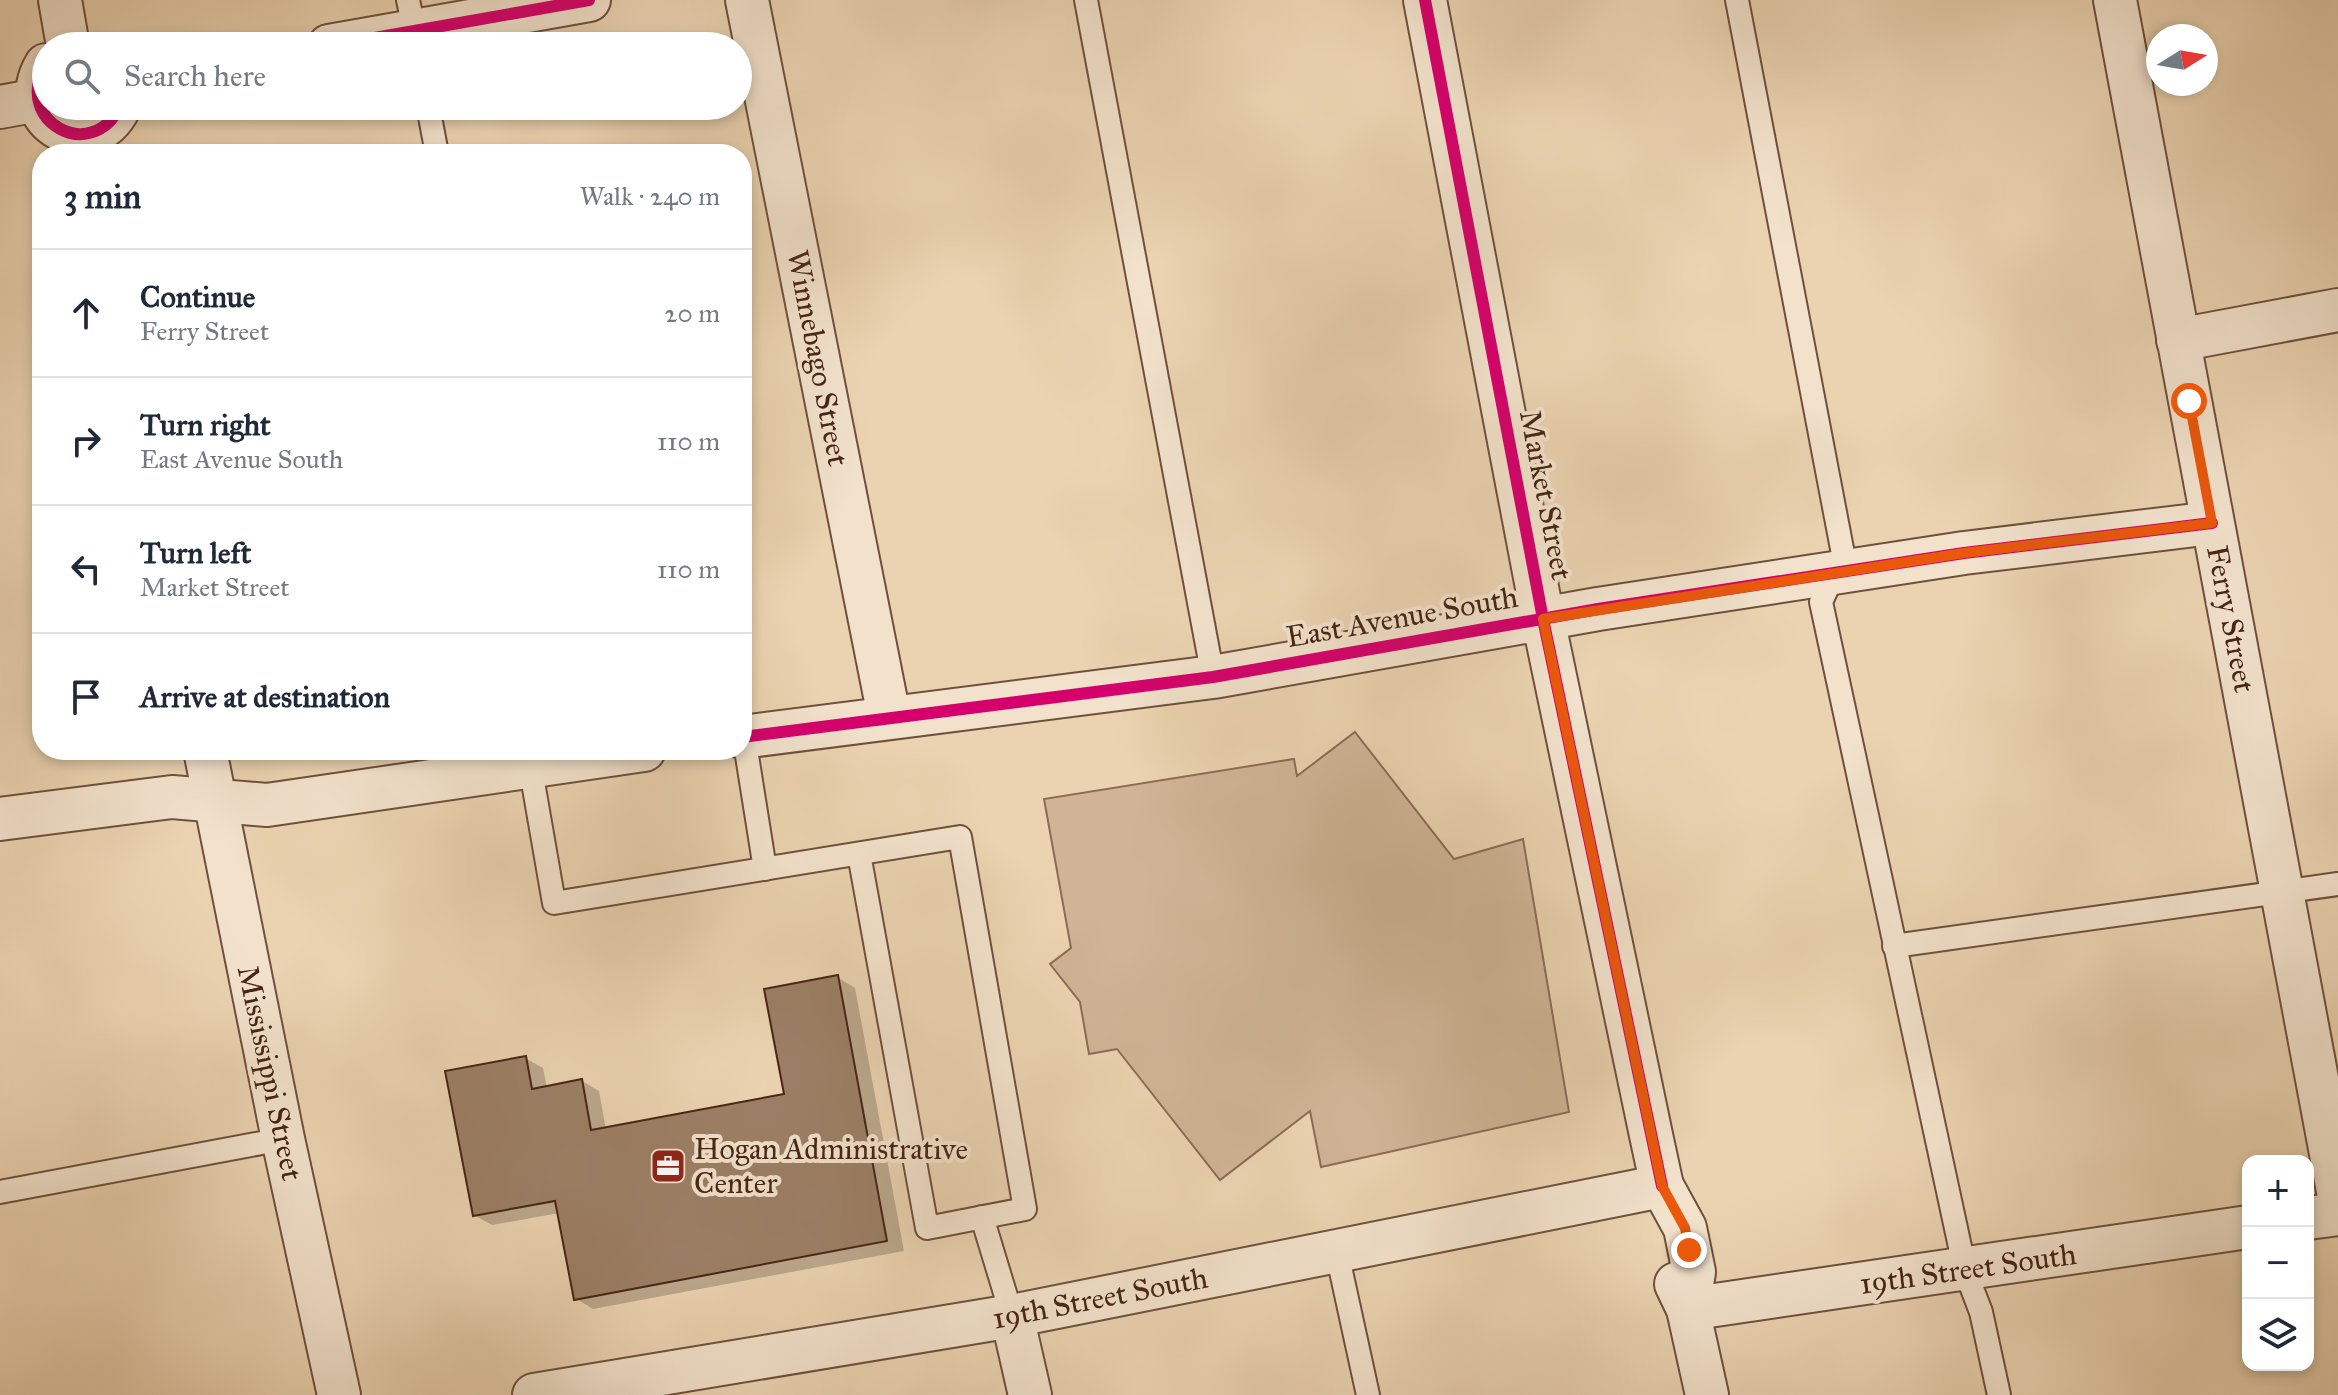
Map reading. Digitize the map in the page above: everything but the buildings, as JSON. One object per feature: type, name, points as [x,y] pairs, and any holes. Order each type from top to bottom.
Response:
[{"type":"street","points":[[60,0],[66,32]]},
{"type":"street","points":[[385,32],[413,25],[589,0]]},
{"type":"street","name":"Winnebago Street","points":[[747,0],[889,716]]},
{"type":"street","name":"Market Street","points":[[1425,0],[1543,619],[1662,1186],[1685,1228],[1694,1272],[1688,1309],[1707,1395]]},
{"type":"street","name":"Ferry Street","points":[[2115,0],[2338,1191]]},
{"type":"street","points":[[49,120],[89,144],[110,120]]},
{"type":"street","points":[[2178,340],[2338,310]]},
{"type":"street","name":"East Avenue South","points":[[752,736],[1213,677],[1543,619],[1964,553],[2212,523]]},
{"type":"street","name":"Mississippi Street","points":[[207,760],[283,1139],[339,1395]]},
{"type":"street","points":[[0,819],[172,797],[267,805],[535,760]]},
{"type":"street","name":"19th Street South","points":[[534,1395],[1012,1316],[1662,1186]]},
{"type":"street","points":[[2314,1217],[2338,1214]]},
{"type":"street","name":"19th Street South","points":[[1688,1309],[2242,1228]]},
{"type":"street","points":[[1012,1316],[1030,1395]]},
{"type":"lane","points":[[1086,0],[1213,677]]},
{"type":"lane","points":[[1737,0],[1843,554],[1821,602],[1965,1270],[1981,1312],[1999,1395]]},
{"type":"lane","points":[[431,120],[435,144]]},
{"type":"lane","points":[[541,760],[554,903],[960,837],[1025,1209],[927,1228],[859,854]]},
{"type":"lane","points":[[747,760],[765,869]]},
{"type":"lane","points":[[1894,946],[2338,884]]},
{"type":"lane","points":[[0,1192],[283,1139]]},
{"type":"lane","points":[[982,1217],[1012,1316]]},
{"type":"lane","points":[[1337,1253],[1368,1395]]},
{"type":"shaded area","points":[[1355,732],[1454,859],[1523,839],[1569,1112],[1321,1167],[1310,1111],[1220,1180],[1117,1049],[1089,1054],[1080,1002],[1050,964],[1071,948],[1044,799],[1294,759],[1297,776]]},
{"type":"cycle path","points":[[408,32],[589,0]]},
{"type":"cycle path","points":[[1425,0],[1543,619],[1662,1186]]},
{"type":"cycle path","points":[[49,120],[60,129],[75,134],[92,132],[109,120]]},
{"type":"cycle path","points":[[752,736],[1213,677],[1598,609],[1964,553],[2212,523]]},
{"type":"place","name":"Hogan Administrative Center","points":[[668,1166]]},
{"type":"route","points":[[1689,1250],[1685,1228],[1662,1186],[1543,619],[1964,553],[2212,523],[2189,401]]}]
